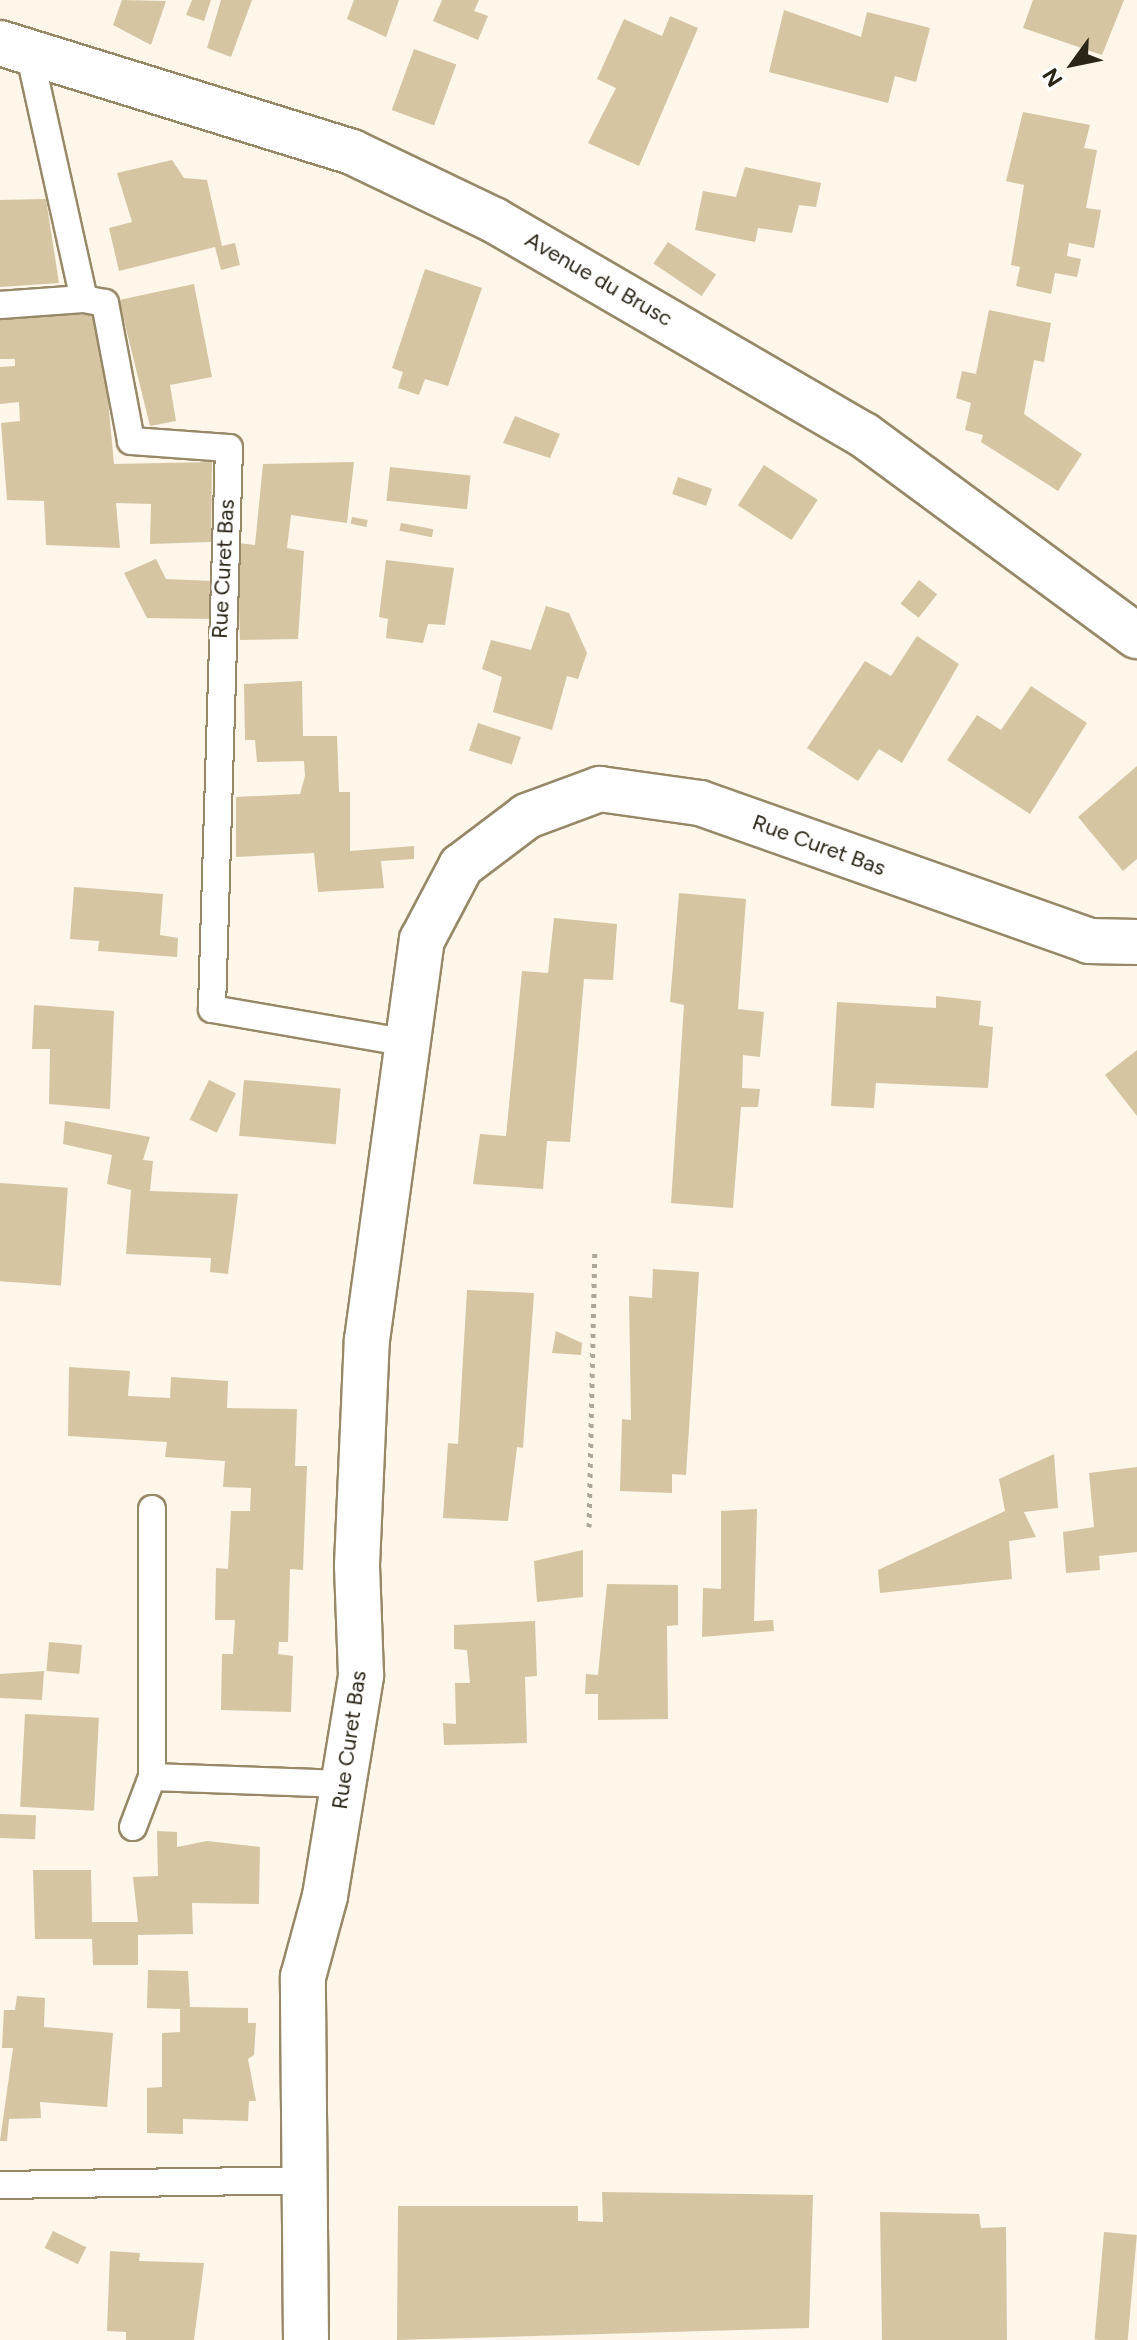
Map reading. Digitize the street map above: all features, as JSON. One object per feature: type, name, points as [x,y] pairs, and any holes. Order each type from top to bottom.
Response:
[{"type":"street","name":"Avenue du Brusc","points":[[14,45],[352,152],[494,220],[864,435],[1137,636]]},
{"type":"street","name":"Rue Curet Bas","points":[[306,2340],[302,2180],[303,1977],[344,1784],[361,1675],[357,1565],[367,1340],[422,940],[461,866],[527,816],[600,789],[700,803],[1089,941],[1137,942]]},
{"type":"lane","points":[[0,305],[84,299],[14,45]]},
{"type":"lane","name":"Rue Curet Bas","points":[[84,299],[105,303],[131,441],[229,448],[212,1009],[408,1043]]},
{"type":"lane","points":[[133,1827],[152,1777],[152,1509]]},
{"type":"lane","points":[[152,1777],[344,1784]]},
{"type":"lane","points":[[0,2185],[302,2180]]},
{"type":"path","points":[[589,1527],[595,1252]]},
{"type":"building","points":[[122,0],[166,1],[151,45],[113,25]]},
{"type":"building","points":[[192,0],[211,0],[204,21],[186,15]]},
{"type":"building","points":[[221,0],[252,0],[231,57],[207,48]]},
{"type":"building","points":[[354,0],[399,0],[386,37],[347,19]]},
{"type":"building","points":[[442,0],[479,0],[474,11],[488,16],[478,40],[433,21]]},
{"type":"building","points":[[1033,0],[1124,0],[1102,55],[1023,28]]},
{"type":"building","points":[[784,10],[861,37],[867,12],[930,28],[916,82],[895,76],[888,103],[769,72]]},
{"type":"building","points":[[670,16],[698,28],[639,166],[588,143],[616,88],[597,79],[624,19],[662,36]]},
{"type":"building","points":[[414,49],[456,64],[434,125],[392,110]]},
{"type":"building","points":[[1023,112],[1090,125],[1084,148],[1097,150],[1086,208],[1101,210],[1094,248],[1069,243],[1067,256],[1081,259],[1077,277],[1055,273],[1051,294],[1016,286],[1020,267],[1011,265],[1024,185],[1006,181]]},
{"type":"building","points":[[172,160],[184,178],[207,180],[222,246],[235,243],[240,265],[221,270],[215,247],[119,271],[109,228],[132,222],[117,173]]},
{"type":"building","points":[[745,167],[821,183],[816,207],[799,205],[792,233],[758,228],[755,242],[695,230],[703,191],[736,197]]},
{"type":"building","points":[[46,199],[59,283],[0,287],[0,200]]},
{"type":"building","points":[[668,242],[716,274],[702,296],[653,264]]},
{"type":"building","points":[[425,269],[482,288],[448,386],[425,379],[419,395],[398,388],[403,372],[392,368]]},
{"type":"building","points":[[194,284],[212,377],[170,385],[176,421],[150,426],[119,300]]},
{"type":"building","points":[[989,310],[1051,323],[1044,362],[1034,360],[1024,414],[1082,454],[1058,491],[981,442],[983,435],[965,430],[971,403],[956,398],[962,371],[976,374]]},
{"type":"building","points":[[0,315],[100,315],[114,464],[212,462],[211,542],[150,544],[151,504],[116,503],[120,548],[46,545],[44,501],[7,500],[1,423],[20,421],[19,402],[0,404],[0,367],[15,366],[15,359],[0,359]]},
{"type":"building","points":[[515,416],[560,434],[550,458],[503,443]]},
{"type":"building","points":[[354,462],[347,523],[291,515],[287,548],[304,551],[298,639],[240,640],[237,543],[255,545],[263,464]]},
{"type":"building","points":[[764,465],[818,500],[792,540],[738,505]]},
{"type":"building","points":[[390,467],[471,475],[467,509],[386,501]]},
{"type":"building","points":[[678,477],[712,489],[706,506],[672,494]]},
{"type":"building","points":[[352,517],[368,520],[366,527],[351,524]]},
{"type":"building","points":[[401,523],[433,529],[432,537],[399,531]]},
{"type":"building","points":[[156,559],[166,579],[213,581],[213,619],[147,618],[124,573]]},
{"type":"building","points":[[386,560],[454,568],[445,625],[428,624],[423,643],[386,638],[388,619],[379,617]]},
{"type":"building","points":[[919,580],[937,594],[919,618],[901,604]]},
{"type":"building","points":[[546,606],[569,613],[587,653],[578,679],[567,676],[552,730],[493,712],[502,677],[482,669],[491,640],[531,650]]},
{"type":"building","points":[[917,636],[959,664],[902,763],[879,749],[858,781],[807,748],[865,661],[891,676]]},
{"type":"building","points":[[302,681],[303,736],[337,736],[339,792],[350,792],[350,851],[414,846],[414,859],[381,861],[384,888],[318,892],[314,853],[236,857],[236,797],[300,794],[305,776],[304,761],[257,762],[255,740],[245,740],[244,684]]},
{"type":"building","points":[[1031,686],[1087,723],[1030,814],[947,760],[977,715],[1001,730]]},
{"type":"building","points":[[478,723],[521,737],[512,764],[469,751]]},
{"type":"building","points":[[1137,766],[1137,859],[1123,871],[1078,817]]},
{"type":"building","points":[[74,887],[163,894],[160,935],[178,938],[177,957],[98,951],[99,941],[70,939]]},
{"type":"building","points":[[679,893],[746,899],[738,1009],[764,1012],[760,1057],[743,1055],[742,1088],[760,1089],[758,1107],[741,1107],[733,1208],[671,1203],[684,1005],[670,1002]]},
{"type":"building","points":[[554,918],[617,924],[613,980],[584,979],[570,1142],[547,1141],[543,1189],[473,1184],[480,1134],[506,1136],[522,971],[548,973]]},
{"type":"building","points":[[936,996],[981,1001],[979,1025],[993,1027],[988,1088],[876,1083],[874,1108],[831,1106],[837,1002],[936,1008]]},
{"type":"building","points":[[34,1005],[114,1011],[110,1109],[49,1104],[50,1049],[32,1049]]},
{"type":"building","points":[[1137,1050],[1137,1116],[1105,1075]]},
{"type":"building","points":[[209,1080],[236,1093],[217,1133],[190,1120]]},
{"type":"building","points":[[244,1080],[341,1088],[336,1144],[239,1136]]},
{"type":"building","points":[[65,1121],[150,1137],[143,1160],[153,1161],[150,1191],[238,1194],[228,1274],[210,1272],[211,1258],[126,1254],[131,1190],[107,1184],[112,1155],[63,1144]]},
{"type":"building","points":[[0,1183],[68,1188],[61,1286],[0,1281]]},
{"type":"building","points":[[653,1269],[699,1272],[686,1475],[672,1474],[672,1493],[620,1491],[622,1419],[631,1420],[629,1296],[652,1298]]},
{"type":"building","points":[[467,1290],[534,1293],[523,1448],[517,1447],[508,1521],[443,1518],[448,1443],[458,1444]]},
{"type":"building","points":[[556,1331],[582,1343],[581,1355],[552,1353]]},
{"type":"building","points":[[69,1367],[130,1371],[128,1396],[170,1398],[171,1377],[228,1381],[227,1408],[297,1409],[295,1466],[307,1466],[303,1570],[290,1569],[288,1642],[279,1642],[278,1654],[293,1656],[291,1712],[221,1710],[222,1654],[233,1654],[235,1620],[215,1620],[216,1568],[228,1569],[231,1511],[250,1511],[251,1488],[223,1487],[225,1461],[165,1457],[167,1442],[68,1436]]},
{"type":"building","points":[[1054,1454],[1058,1508],[1024,1512],[1036,1537],[1009,1541],[1012,1579],[880,1593],[878,1570],[1005,1511],[999,1479]]},
{"type":"building","points":[[1137,1467],[1137,1552],[1099,1556],[1100,1570],[1066,1573],[1063,1532],[1094,1527],[1089,1473]]},
{"type":"building","points":[[757,1509],[754,1621],[773,1620],[774,1631],[702,1637],[703,1588],[721,1589],[721,1511]]},
{"type":"building","points":[[583,1550],[583,1597],[537,1602],[534,1561]]},
{"type":"building","points":[[607,1584],[678,1585],[678,1625],[667,1626],[668,1719],[598,1720],[598,1694],[585,1694],[586,1674],[598,1675]]},
{"type":"building","points":[[535,1621],[537,1676],[525,1677],[527,1743],[444,1745],[443,1723],[456,1724],[455,1683],[470,1683],[467,1650],[454,1649],[454,1625]]},
{"type":"building","points":[[49,1642],[82,1645],[79,1674],[46,1671]]},
{"type":"building","points":[[44,1671],[42,1700],[0,1698],[0,1674]]},
{"type":"building","points":[[25,1714],[99,1718],[94,1811],[20,1807]]},
{"type":"building","points":[[0,1814],[36,1815],[35,1839],[0,1838]]},
{"type":"building","points":[[157,1831],[177,1832],[177,1847],[207,1841],[260,1847],[259,1904],[192,1903],[193,1934],[138,1935],[138,1965],[93,1965],[92,1939],[35,1939],[33,1870],[91,1870],[92,1922],[138,1922],[133,1877],[158,1876]]},
{"type":"building","points":[[148,1970],[188,1971],[190,2007],[248,2008],[248,2023],[256,2023],[254,2055],[248,2059],[256,2101],[249,2101],[248,2121],[183,2119],[183,2134],[147,2133],[147,2088],[162,2087],[162,2033],[180,2032],[180,2009],[147,2008]]},
{"type":"building","points":[[17,1996],[45,1998],[44,2027],[113,2033],[107,2107],[40,2102],[41,2118],[9,2119],[7,2141],[0,2141],[13,2048],[2,2048],[4,2010],[15,2010]]},
{"type":"building","points":[[602,2192],[813,2195],[809,2328],[397,2340],[398,2206],[578,2206],[578,2221],[603,2222]]},
{"type":"building","points":[[880,2212],[979,2214],[981,2228],[1006,2227],[1007,2340],[882,2340]]},
{"type":"building","points":[[53,2231],[86,2247],[78,2264],[45,2248]]},
{"type":"building","points":[[1104,2232],[1137,2235],[1128,2340],[1095,2340]]},
{"type":"building","points":[[110,2251],[140,2253],[139,2261],[204,2263],[194,2340],[126,2340],[126,2332],[107,2331]]}]
